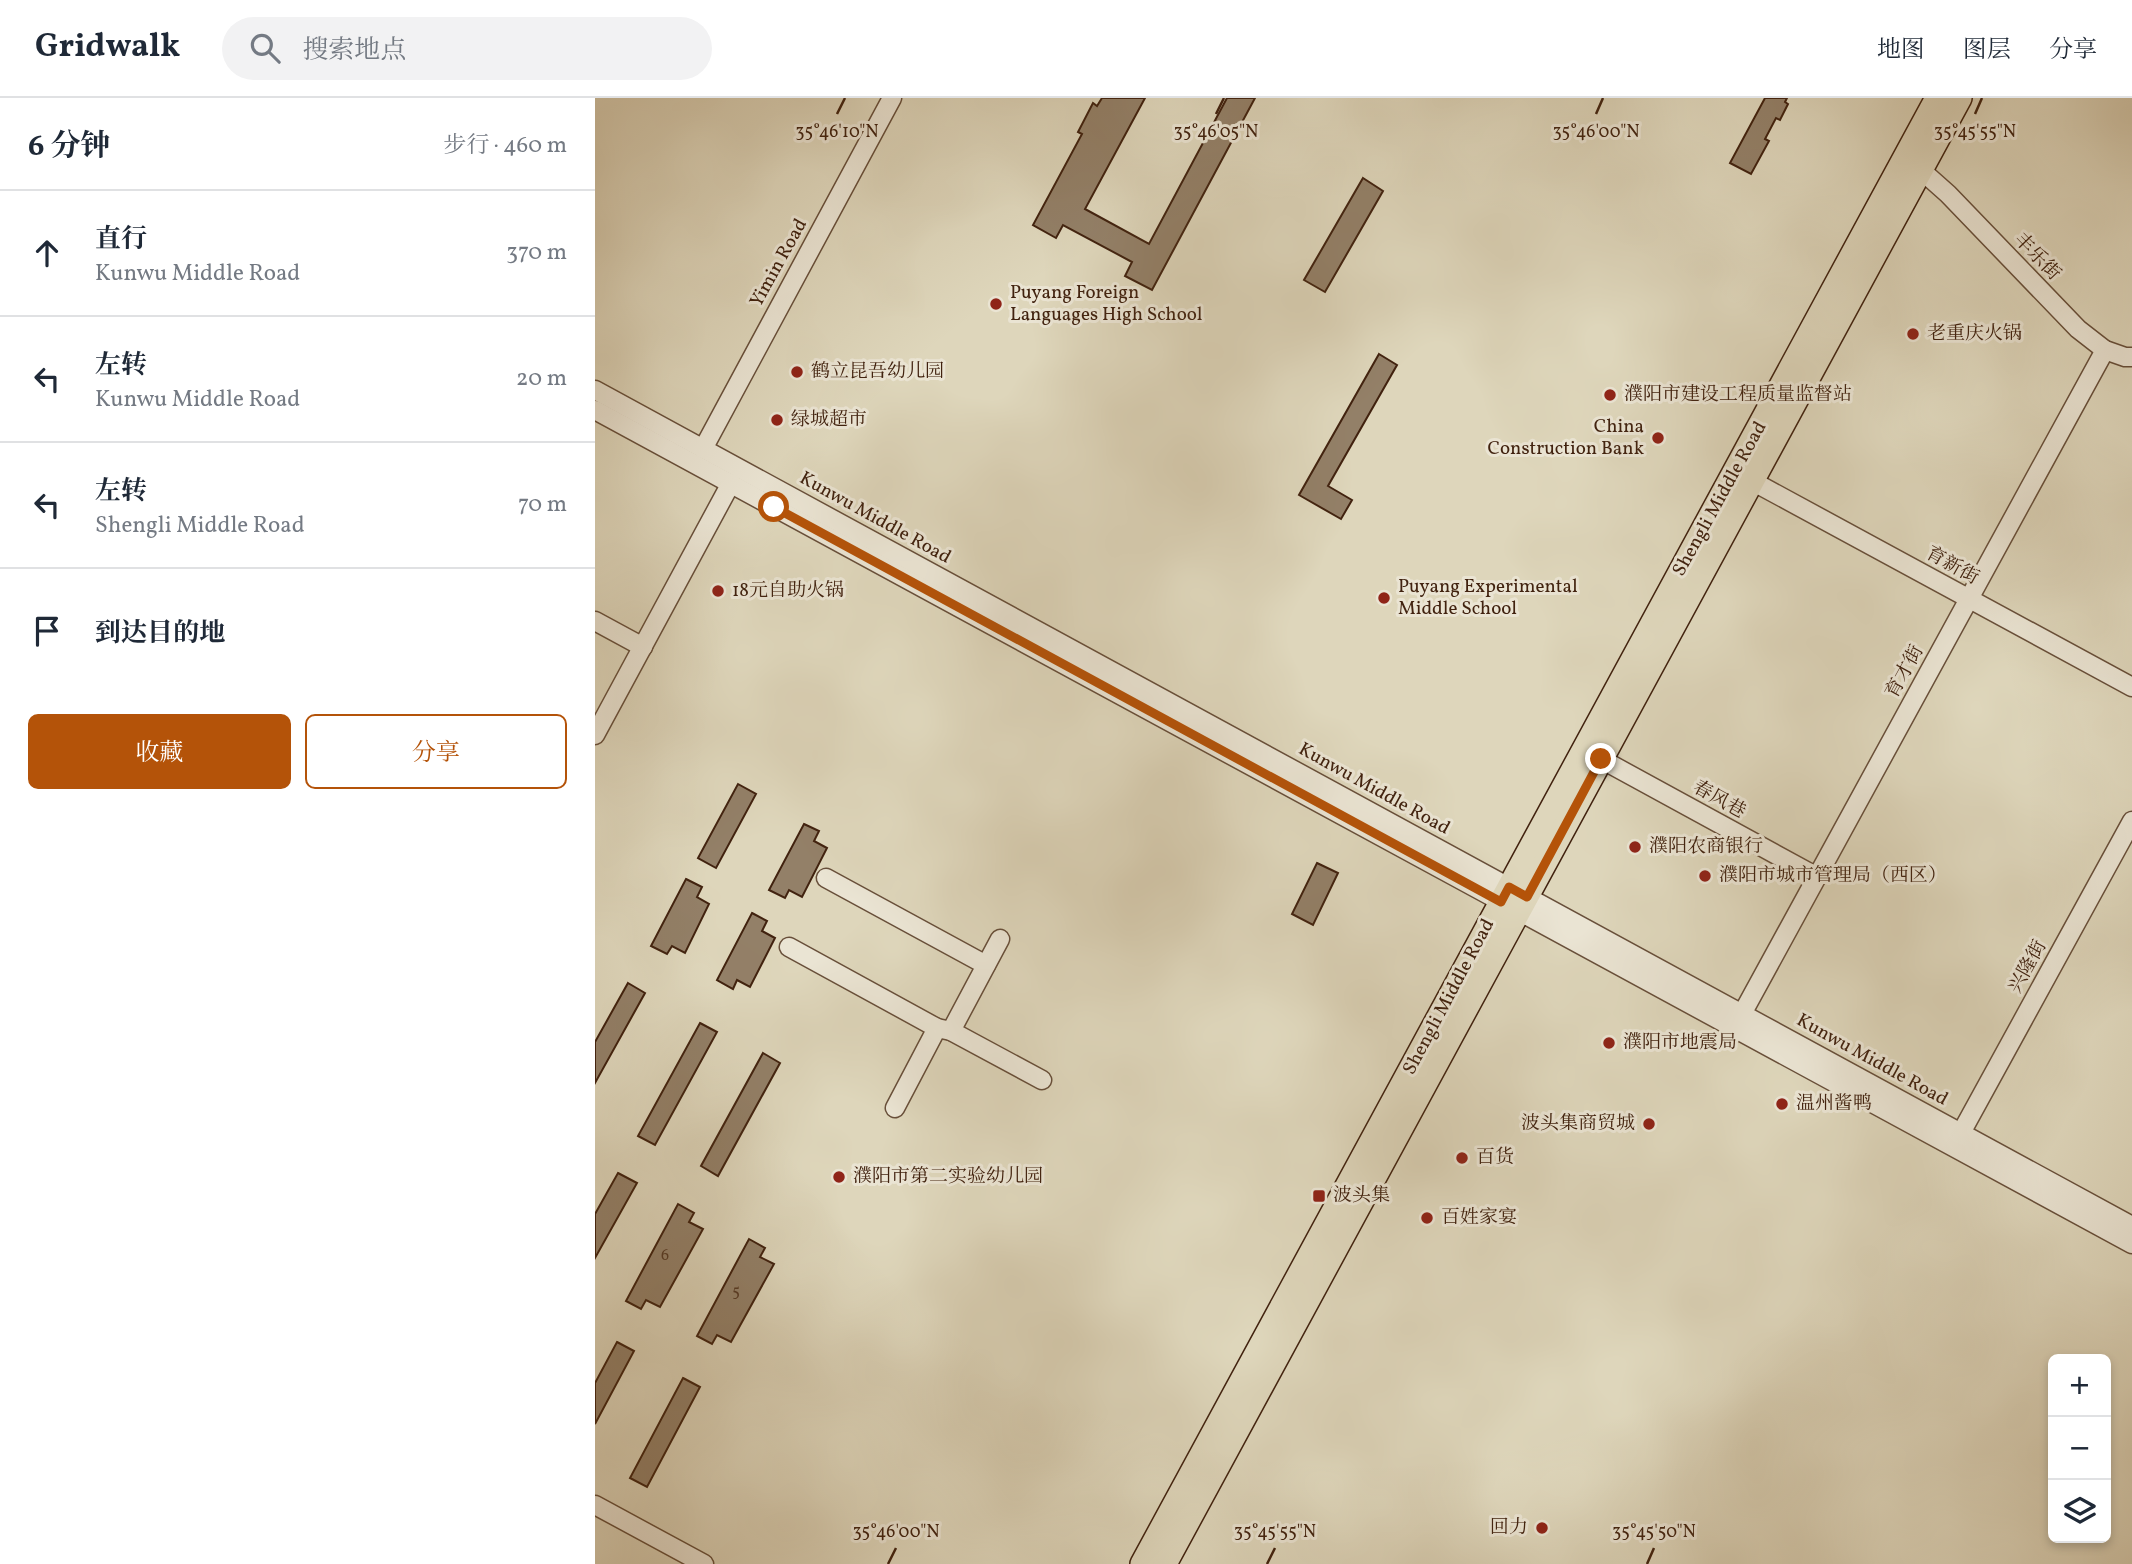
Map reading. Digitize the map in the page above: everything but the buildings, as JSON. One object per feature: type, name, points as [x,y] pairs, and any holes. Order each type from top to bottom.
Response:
[{"type":"main road","name":"Shengli Middle Road","points":[[1165,1564],[1937,98]]},
{"type":"main road","name":"Shengli Middle Road","points":[[1142,1564],[1514,899],[1601,759],[1960,98]]},
{"type":"street","name":"Yimin Road","points":[[703,449],[892,98]]},
{"type":"street","name":"丰乐街","points":[[1921,170],[1948,194],[2078,329],[2105,350],[2132,357]]},
{"type":"street","name":"育才街","points":[[1742,1014],[2105,350]]},
{"type":"street","name":"Kunwu Middle Road","points":[[595,390],[2132,1244]]},
{"type":"street","name":"Kunwu Middle Road","points":[[595,410],[1514,899],[1742,1014],[2132,1226]]},
{"type":"street","name":"育新街","points":[[1752,481],[2132,687]]},
{"type":"street","points":[[595,735],[731,484]]},
{"type":"street","points":[[595,621],[643,647]]},
{"type":"street","name":"春风巷","points":[[1601,759],[1817,877]]},
{"type":"street","name":"兴隆街","points":[[1961,1133],[2132,821]]},
{"type":"street","points":[[826,878],[986,965]]},
{"type":"street","points":[[895,1108],[1000,939]]},
{"type":"street","points":[[789,947],[1042,1080]]},
{"type":"street","points":[[595,1506],[704,1564]]},
{"type":"place","name":"Puyang Foreign Languages High School","points":[[996,304]]},
{"type":"place","name":"老重庆火锅","points":[[1913,334]]},
{"type":"place","name":"鹤立昆吾幼儿园","points":[[797,372]]},
{"type":"place","name":"濮阳市建设工程质量监督站","points":[[1610,395]]},
{"type":"place","name":"绿城超市","points":[[777,420]]},
{"type":"place","name":"China Construction Bank","points":[[1658,438]]},
{"type":"place","name":"18元自助火锅","points":[[718,591]]},
{"type":"place","name":"Puyang Experimental Middle School","points":[[1384,598]]},
{"type":"place","name":"濮阳农商银行","points":[[1635,847]]},
{"type":"place","name":"濮阳市城市管理局（西区）","points":[[1705,876]]},
{"type":"place","name":"濮阳市地震局","points":[[1609,1043]]},
{"type":"place","name":"温州酱鸭","points":[[1782,1104]]},
{"type":"place","name":"波头集商贸城","points":[[1649,1124]]},
{"type":"place","name":"百货","points":[[1462,1158]]},
{"type":"place","name":"濮阳市第二实验幼儿园","points":[[839,1177]]},
{"type":"place","name":"波头集","points":[[1319,1196]]},
{"type":"place","name":"百姓家宴","points":[[1427,1218]]},
{"type":"place","name":"回力","points":[[1542,1528]]},
{"type":"route","points":[[774,507],[1501,902],[1509,887],[1527,897],[1601,759]]}]
